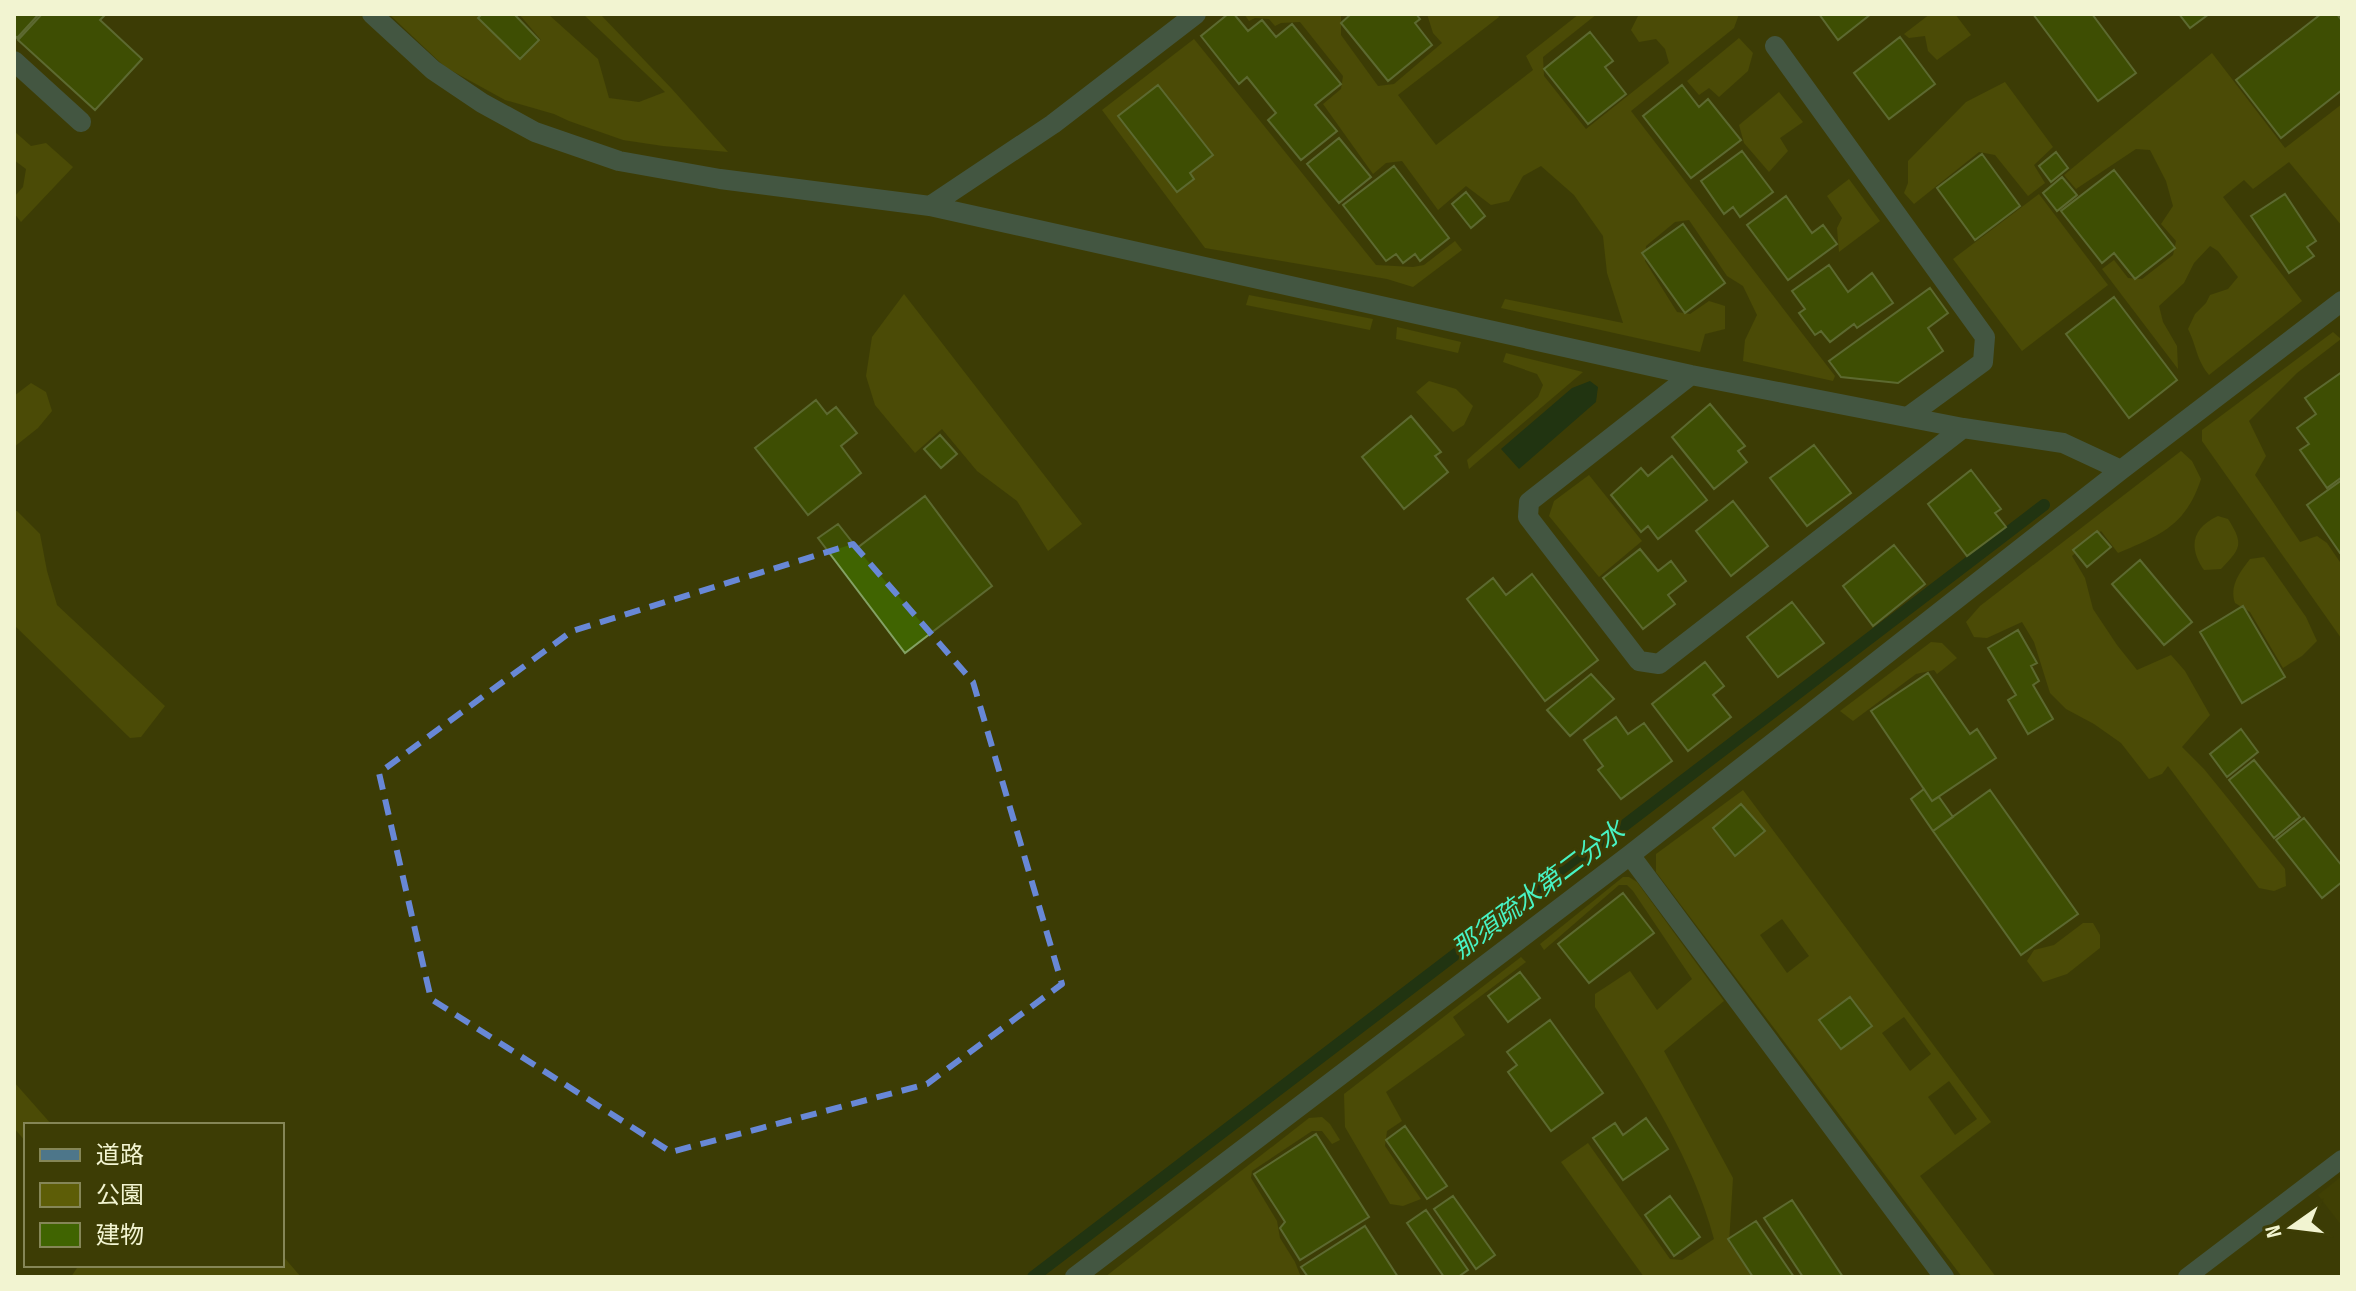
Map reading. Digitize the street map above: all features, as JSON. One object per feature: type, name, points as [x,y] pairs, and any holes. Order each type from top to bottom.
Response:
[{"type":"street","points":[[372,14],[433,70],[482,103],[535,132],[619,161],[720,179],[930,206],[1691,375],[1963,428],[2063,443],[2121,470]]},
{"type":"street","points":[[930,206],[1053,124],[1196,14]]},
{"type":"street","points":[[1775,46],[1985,337],[1983,362],[1909,416]]},
{"type":"street","points":[[14,61],[81,122]]},
{"type":"street","points":[[1075,1277],[1630,855],[2342,301]]},
{"type":"street","points":[[1691,375],[1529,502],[1528,517],[1639,661],[1659,664],[1963,428]]},
{"type":"street","points":[[1630,855],[1944,1277]]},
{"type":"lane","points":[[2187,1277],[2342,1159]]},
{"type":"highlighted area","points":[[853,544],[973,682],[1062,984],[927,1084],[671,1152],[431,999],[379,773],[572,631]]},
{"type":"shaded area","points":[[1590,381],[1598,387],[1596,402],[1519,469],[1501,449],[1572,388]]},
{"type":"shaded area","points":[[2342,1176],[2342,1226],[2318,1195]]},
{"type":"green space","points":[[389,14],[483,14],[519,43],[541,40],[519,14],[548,14],[598,59],[609,98],[639,102],[665,92],[583,14],[600,14],[728,152],[623,140],[554,114],[505,100],[445,67]]},
{"type":"green space","points":[[1244,14],[1341,14],[1341,35],[1378,86],[1394,84],[1442,43],[1433,33],[1427,14],[1497,14],[1499,17],[1398,95],[1436,145],[1533,70],[1526,56],[1579,14],[1597,14],[1543,57],[1544,76],[1586,129],[1669,63],[1665,49],[1656,39],[1639,42],[1631,30],[1639,14],[1739,14],[1734,28],[1631,111],[1835,376],[1833,381],[1743,361],[1745,340],[1757,315],[1743,286],[1727,276],[1689,220],[1675,222],[1646,246],[1645,261],[1677,312],[1690,314],[1709,301],[1725,306],[1725,329],[1705,334],[1700,352],[1501,308],[1505,299],[1623,323],[1607,273],[1603,236],[1574,195],[1541,166],[1523,176],[1509,201],[1491,205],[1466,186],[1438,210],[1402,161],[1386,163],[1373,174],[1323,104],[1341,89],[1343,76],[1300,22],[1275,26],[1269,19],[1249,21]]},
{"type":"green space","points":[[1930,14],[1955,14],[1971,35],[1937,60],[1928,51],[1925,36],[1909,38],[1904,34]]},
{"type":"green space","points":[[1739,38],[1753,53],[1748,71],[1719,97],[1709,88],[1699,95],[1687,81]]},
{"type":"green space","points":[[1194,39],[1376,265],[1424,265],[1455,241],[1462,250],[1413,287],[1387,279],[1205,248],[1102,110]],"holes":[[[1158,85],[1213,155],[1190,173],[1194,179],[1178,192],[1119,116]]]},
{"type":"green space","points":[[2212,53],[2285,148],[2342,104],[2342,226],[2289,162],[2253,189],[2244,180],[2223,197],[2302,301],[2209,375],[2188,329],[2210,295],[2228,289],[2238,277],[2218,251],[2210,246],[2194,263],[2184,283],[2159,306],[2163,322],[2177,346],[2178,369],[2102,269],[2114,260],[2128,278],[2142,279],[2173,255],[2176,241],[2161,224],[2173,206],[2166,181],[2150,150],[2136,149],[2076,189],[2064,175]]},
{"type":"green space","points":[[2005,82],[2053,147],[2034,165],[2045,183],[2028,196],[1995,155],[1979,152],[1914,204],[1904,193],[1908,183],[1908,161],[1966,102]]},
{"type":"green space","points":[[1779,92],[1803,122],[1780,138],[1788,151],[1769,172],[1744,143],[1739,125]]},
{"type":"green space","points":[[14,131],[31,146],[46,143],[73,167],[21,222],[14,213],[14,197],[23,187],[26,169],[14,160]]},
{"type":"green space","points":[[1849,179],[1880,221],[1839,252],[1837,228],[1842,218],[1827,196]]},
{"type":"green space","points":[[2039,194],[2108,285],[2022,351],[1953,259]]},
{"type":"green space","points":[[904,294],[1082,524],[1048,551],[1017,501],[977,471],[942,429],[915,453],[875,405],[866,376],[872,337]]},
{"type":"green space","points":[[1249,295],[1373,319],[1370,330],[1246,305]]},
{"type":"green space","points":[[1397,327],[1461,342],[1458,353],[1396,339]]},
{"type":"green space","points":[[2333,332],[2341,339],[2297,373],[2249,421],[2266,456],[2255,475],[2300,542],[2317,536],[2327,543],[2342,565],[2342,642],[2202,441],[2202,430]]},
{"type":"green space","points":[[1506,353],[1583,372],[1469,469],[1467,460],[1538,397],[1543,385],[1537,374],[1503,362]]},
{"type":"green space","points":[[1429,381],[1456,389],[1473,406],[1464,425],[1453,432],[1416,392]]},
{"type":"green space","points":[[31,383],[46,392],[52,411],[38,428],[14,447],[14,396]]},
{"type":"green space","points":[[2181,451],[2192,461],[2201,479],[2195,495],[2179,518],[2159,534],[2118,553],[2101,531],[2072,556],[2085,578],[2093,609],[2137,670],[2171,655],[2185,671],[2210,715],[2182,747],[2204,769],[2285,869],[2286,886],[2274,891],[2259,888],[2168,766],[2162,774],[2149,779],[2121,743],[2066,709],[2050,693],[2034,642],[2022,622],[1987,638],[1974,637],[1966,622],[1980,606]]},
{"type":"green space","points":[[1589,475],[1642,541],[1599,577],[1549,516],[1554,501]]},
{"type":"green space","points":[[14,511],[40,534],[57,605],[165,706],[141,737],[130,738],[14,625]]},
{"type":"green space","points":[[2218,516],[2228,519],[2238,546],[2221,569],[2204,570],[2196,554],[2195,539],[2203,526]]},
{"type":"green space","points":[[2264,557],[2306,617],[2317,641],[2302,656],[2283,668],[2250,612],[2235,603],[2233,591],[2236,580],[2250,559]]},
{"type":"green space","points":[[1931,642],[1942,643],[1957,658],[1937,674],[1934,670],[1916,674],[1853,721],[1840,711]]},
{"type":"green space","points":[[1743,790],[1991,1122],[1920,1176],[1996,1277],[1962,1277],[1656,872],[1656,854]],"holes":[[[1741,804],[1764,831],[1735,855],[1713,828]],[[1782,919],[1809,956],[1787,973],[1760,935]],[[1850,997],[1872,1025],[1841,1049],[1819,1020]],[[1904,1017],[1931,1054],[1910,1071],[1882,1033]],[[1949,1081],[1977,1119],[1955,1135],[1928,1097]]]},
{"type":"green space","points":[[1623,877],[1637,882],[1724,1001],[1664,1051],[1733,1178],[1729,1243],[1753,1277],[1644,1277],[1561,1162],[1588,1143],[1670,1259],[1682,1260],[1714,1239],[1679,1148],[1595,1007],[1595,994],[1630,971],[1657,1010],[1692,979],[1627,885],[1619,885],[1544,950],[1540,944]]},
{"type":"green space","points":[[2083,923],[2093,923],[2100,935],[2100,948],[2067,974],[2043,982],[2027,961],[2034,950],[2054,945]]},
{"type":"green space","points":[[1521,957],[1526,962],[1453,1017],[1465,1035],[1386,1092],[1402,1121],[1387,1131],[1385,1146],[1421,1199],[1403,1206],[1390,1204],[1345,1127],[1344,1094]]},
{"type":"green space","points":[[14,1082],[50,1123],[24,1123],[24,1140],[14,1128]]},
{"type":"green space","points":[[1322,1117],[1340,1140],[1332,1144],[1322,1131],[1312,1131],[1252,1171],[1251,1178],[1277,1221],[1280,1238],[1301,1277],[1105,1277],[1309,1118]]},
{"type":"green space","points":[[284,1257],[301,1277],[71,1277],[78,1267],[284,1267]]},
{"type":"building","points":[[14,14],[39,14],[17,38],[14,35]]},
{"type":"building","points":[[42,14],[106,14],[100,20],[142,59],[95,110],[18,40]]},
{"type":"building","points":[[482,14],[514,14],[539,40],[520,59],[478,18]]},
{"type":"building","points":[[1228,14],[1234,14],[1248,31],[1262,20],[1276,37],[1292,24],[1341,84],[1315,105],[1337,131],[1301,160],[1268,120],[1276,113],[1247,77],[1239,84],[1201,36]]},
{"type":"building","points":[[1351,14],[1416,14],[1420,19],[1415,23],[1432,45],[1388,81],[1341,23]]},
{"type":"building","points":[[1819,14],[1871,14],[1838,40]]},
{"type":"building","points":[[2033,14],[2092,14],[2136,73],[2098,101]]},
{"type":"building","points":[[2179,14],[2209,14],[2190,28]]},
{"type":"building","points":[[2321,14],[2337,14],[2342,21],[2342,90],[2281,138],[2236,80]]},
{"type":"building","points":[[1590,32],[1613,61],[1605,67],[1626,94],[1588,124],[1544,69]]},
{"type":"building","points":[[1900,37],[1935,84],[1889,119],[1854,73]]},
{"type":"building","points":[[1158,85],[1213,155],[1190,173],[1194,179],[1177,192],[1118,116]]},
{"type":"building","points":[[1682,85],[1699,107],[1708,99],[1741,140],[1691,178],[1643,116]]},
{"type":"building","points":[[1339,138],[1371,177],[1339,203],[1307,164]]},
{"type":"building","points":[[1742,151],[1773,192],[1740,217],[1733,207],[1724,214],[1701,181]]},
{"type":"building","points":[[2056,152],[2068,168],[2051,182],[2039,166]]},
{"type":"building","points":[[1982,154],[2020,206],[1975,240],[1937,188]]},
{"type":"building","points":[[1394,166],[1449,238],[1420,261],[1415,254],[1403,263],[1396,254],[1386,261],[1343,205]]},
{"type":"building","points":[[2114,170],[2175,248],[2135,279],[2114,253],[2102,263],[2061,211]]},
{"type":"building","points":[[2062,177],[2077,195],[2057,211],[2043,193]]},
{"type":"building","points":[[1466,192],[1485,216],[1471,228],[1452,204]]},
{"type":"building","points":[[2285,194],[2316,241],[2307,247],[2314,256],[2289,273],[2251,216]]},
{"type":"building","points":[[1786,196],[1812,233],[1823,225],[1837,244],[1788,280],[1747,225]]},
{"type":"building","points":[[1683,224],[1725,283],[1685,313],[1642,253]]},
{"type":"building","points":[[1829,265],[1848,292],[1872,273],[1893,303],[1857,328],[1854,324],[1830,342],[1821,331],[1815,335],[1799,313],[1805,309],[1792,291]]},
{"type":"building","points":[[1930,288],[1948,313],[1928,328],[1943,351],[1898,383],[1841,377],[1829,361]]},
{"type":"building","points":[[2114,297],[2177,380],[2129,418],[2066,334]]},
{"type":"building","points":[[2342,372],[2342,477],[2327,488],[2300,450],[2309,444],[2297,428],[2316,414],[2305,398]]},
{"type":"building","points":[[816,400],[827,414],[836,407],[857,433],[841,446],[861,473],[808,515],[755,448]]},
{"type":"building","points":[[1710,404],[1745,446],[1738,451],[1747,462],[1714,489],[1672,437]]},
{"type":"building","points":[[1411,416],[1441,452],[1435,456],[1448,472],[1404,509],[1362,457]]},
{"type":"building","points":[[940,435],[957,454],[941,468],[924,449]]},
{"type":"building","points":[[1814,445],[1851,493],[1807,526],[1770,478]]},
{"type":"building","points":[[1672,456],[1707,500],[1658,539],[1648,526],[1641,532],[1611,495],[1641,468],[1648,476]]},
{"type":"building","points":[[1971,470],[2001,509],[1995,513],[2006,527],[1967,556],[1928,504]]},
{"type":"building","points":[[2342,480],[2342,552],[2340,553],[2307,505]]},
{"type":"building","points":[[925,496],[992,586],[905,653],[818,538],[838,524],[857,548]]},
{"type":"building","points":[[1733,501],[1768,546],[1731,576],[1696,531]]},
{"type":"building","points":[[2097,531],[2111,547],[2087,567],[2073,550]]},
{"type":"building","points":[[1894,545],[1925,584],[1873,626],[1843,586]]},
{"type":"building","points":[[1640,549],[1658,571],[1671,561],[1686,581],[1668,595],[1675,604],[1643,629],[1603,578]]},
{"type":"building","points":[[2140,560],[2192,622],[2164,645],[2112,584]]},
{"type":"building","points":[[1532,574],[1598,660],[1545,701],[1467,599],[1493,578],[1506,595]]},
{"type":"building","points":[[1792,602],[1824,643],[1778,677],[1747,637]]},
{"type":"building","points":[[2243,606],[2285,677],[2242,703],[2200,632]]},
{"type":"building","points":[[2018,630],[2037,663],[2031,666],[2039,681],[2033,685],[2053,719],[2028,734],[2008,700],[2016,695],[1988,648]]},
{"type":"building","points":[[1705,662],[1724,686],[1713,695],[1731,717],[1688,751],[1652,704]]},
{"type":"building","points":[[1928,673],[1970,734],[1977,729],[1996,758],[1932,801],[1871,711]]},
{"type":"building","points":[[1591,674],[1614,699],[1570,736],[1547,710]]},
{"type":"building","points":[[1616,717],[1628,734],[1644,723],[1672,761],[1621,799],[1598,770],[1603,766],[1584,740]]},
{"type":"building","points":[[2241,729],[2258,752],[2227,777],[2210,754]]},
{"type":"building","points":[[2254,760],[2300,817],[2274,838],[2229,780]]},
{"type":"building","points":[[1924,789],[1932,801],[1939,797],[1953,817],[1933,831],[1911,799]]},
{"type":"building","points":[[1990,790],[2078,914],[2021,955],[1933,831]]},
{"type":"building","points":[[1741,804],[1765,831],[1735,856],[1713,828]]},
{"type":"building","points":[[2304,818],[2342,866],[2342,882],[2322,898],[2276,840]]},
{"type":"building","points":[[1623,893],[1654,933],[1589,983],[1558,944]]},
{"type":"building","points":[[1520,972],[1540,998],[1508,1022],[1488,996]]},
{"type":"building","points":[[1850,997],[1872,1026],[1841,1049],[1819,1020]]},
{"type":"building","points":[[1550,1020],[1603,1093],[1551,1131],[1508,1072],[1517,1065],[1507,1052]]},
{"type":"building","points":[[1646,1118],[1668,1149],[1623,1180],[1593,1138],[1615,1123],[1623,1135]]},
{"type":"building","points":[[1405,1126],[1447,1186],[1427,1199],[1386,1140]]},
{"type":"building","points":[[1316,1134],[1369,1217],[1300,1260],[1280,1228],[1285,1222],[1254,1174]]},
{"type":"building","points":[[1453,1196],[1495,1255],[1476,1269],[1434,1209]]},
{"type":"building","points":[[1670,1196],[1700,1237],[1674,1256],[1645,1215]]},
{"type":"building","points":[[1792,1200],[1843,1277],[1803,1277],[1764,1218]]},
{"type":"building","points":[[1426,1210],[1468,1270],[1458,1277],[1444,1277],[1407,1223]]},
{"type":"building","points":[[1756,1221],[1794,1277],[1753,1277],[1728,1239]]},
{"type":"building","points":[[1365,1226],[1398,1277],[1308,1277],[1301,1267]]},
{"type":"waterway","name":"那須疏水第二分水","points":[[1033,1277],[2044,505]]}]
